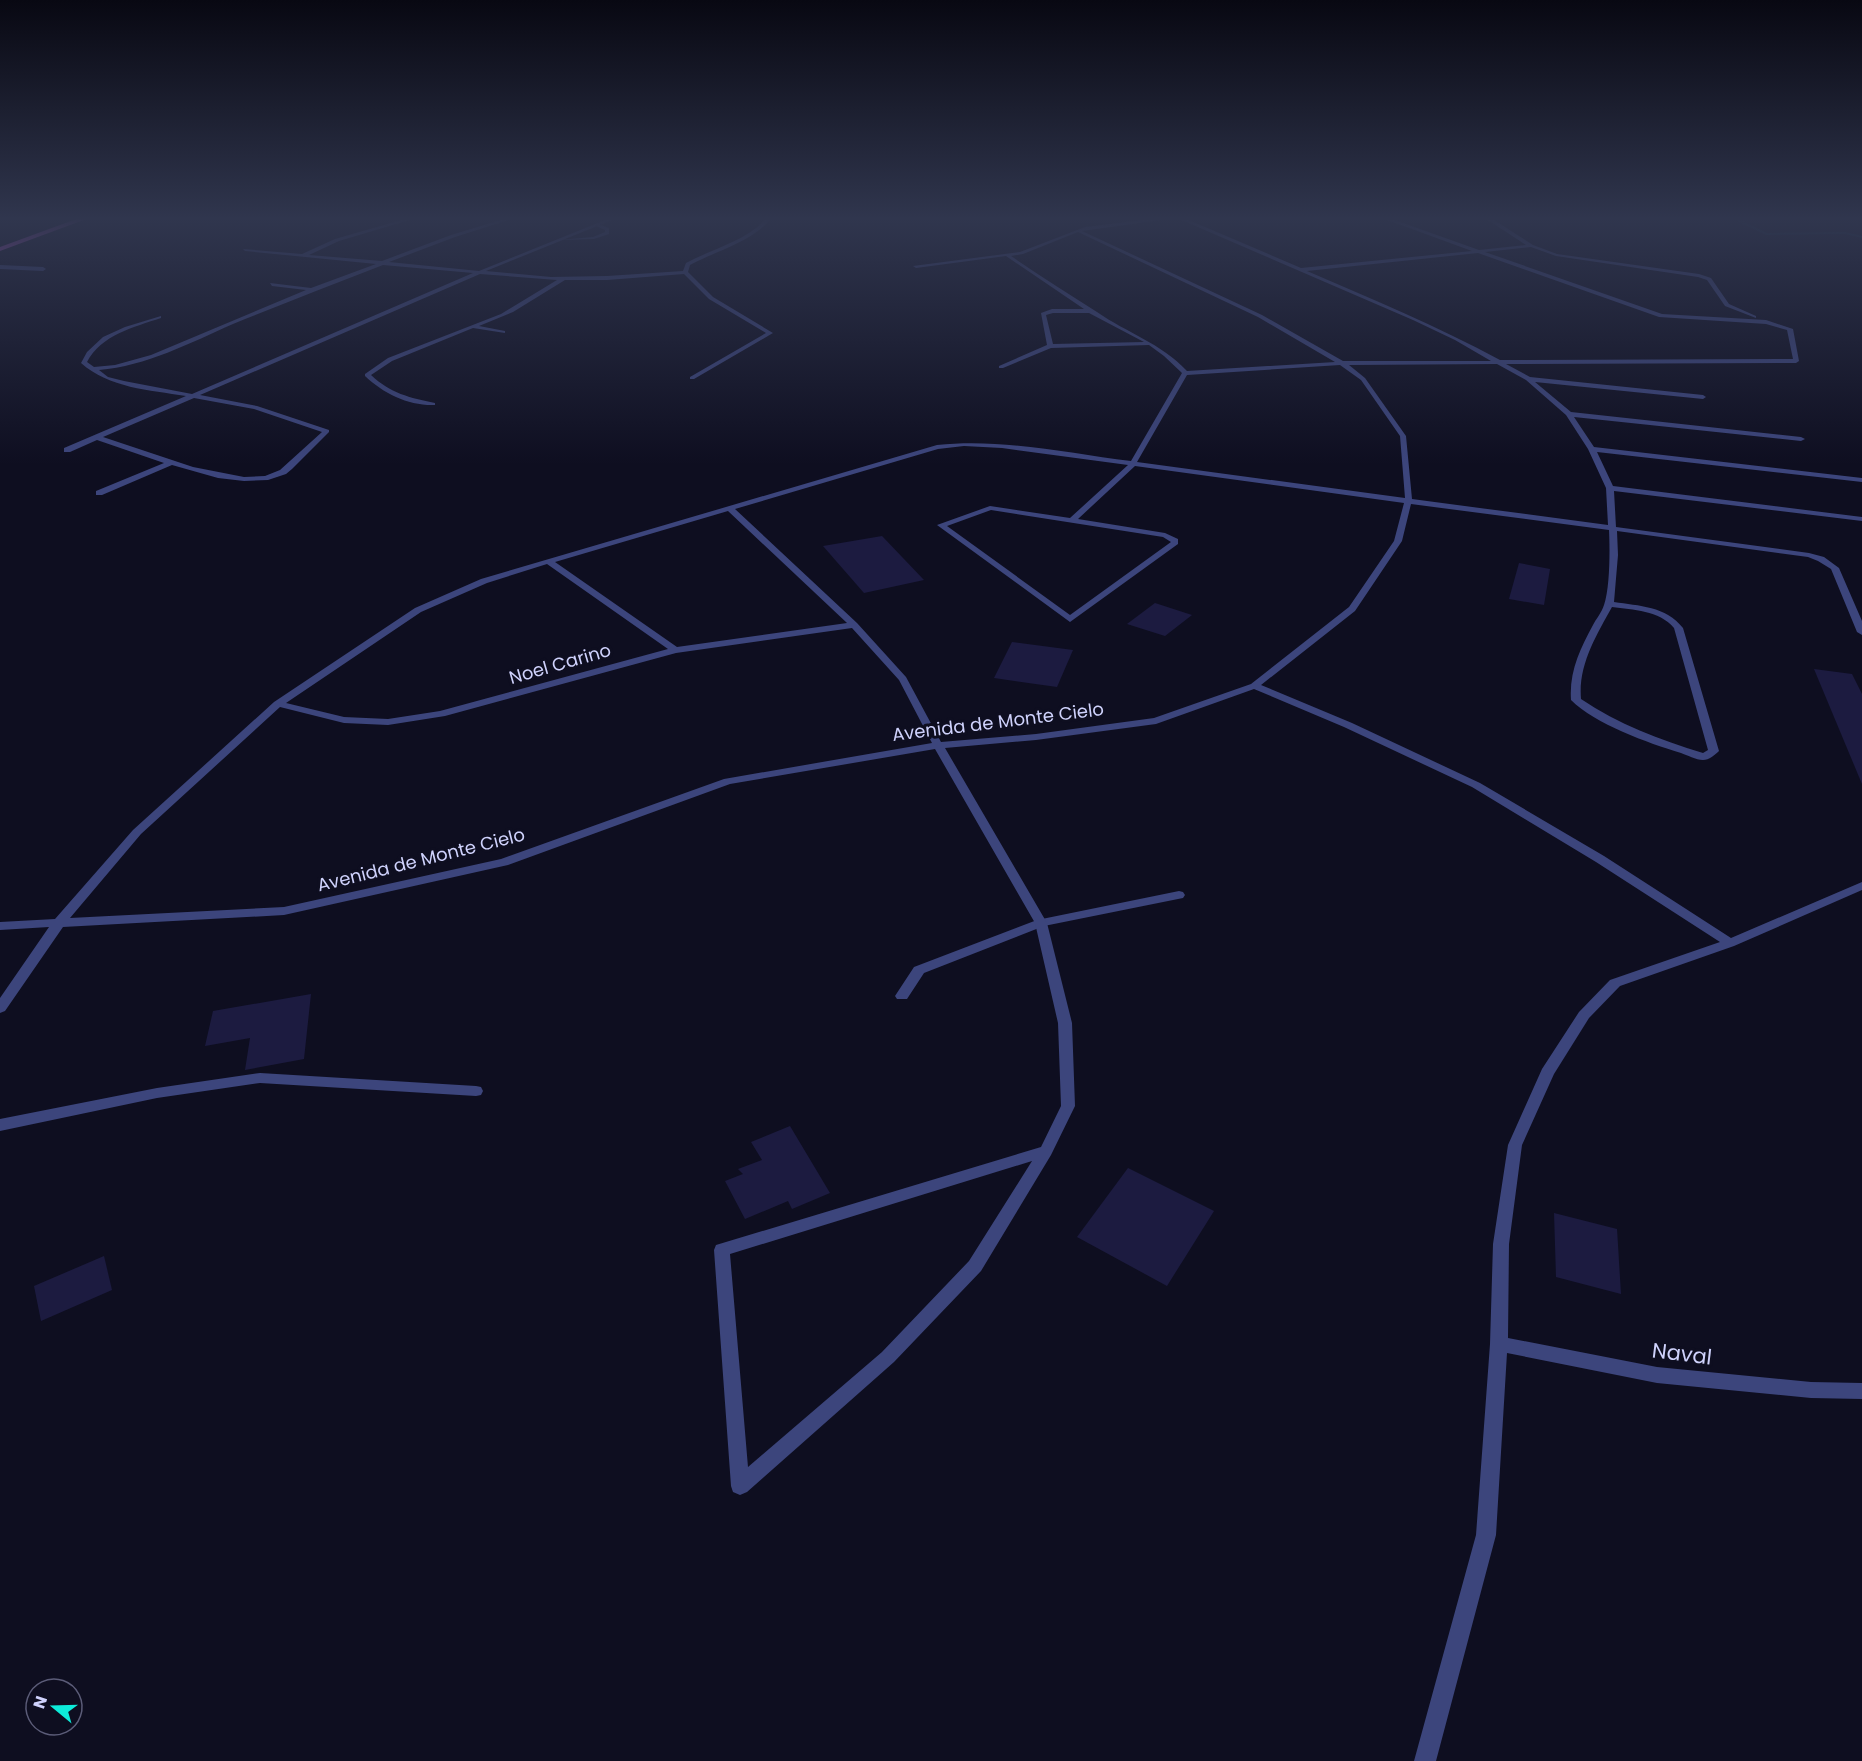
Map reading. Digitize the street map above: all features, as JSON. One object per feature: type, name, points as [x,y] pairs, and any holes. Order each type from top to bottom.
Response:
[{"type":"street","points":[[90,369],[115,367],[153,356],[286,300]]},
{"type":"street","points":[[67,450],[414,300]]},
{"type":"street","points":[[433,404],[397,397],[384,391],[367,375],[390,360],[428,343],[474,327],[528,300]]},
{"type":"street","points":[[692,378],[770,333],[715,300]]},
{"type":"street","points":[[1075,300],[1148,344],[1180,366],[1185,373]]},
{"type":"street","name":"Avenida de Monte Cielo","points":[[0,926],[284,911],[504,862],[728,781],[938,745],[1036,737],[1156,721],[1254,686],[1352,609],[1398,541],[1408,501],[1403,436],[1364,379],[1342,363],[1260,316],[1226,300]]},
{"type":"street","points":[[1372,300],[1415,318],[1528,379],[1569,414],[1592,449],[1610,488],[1614,555],[1609,604],[1588,644],[1574,687],[1576,700],[1592,711],[1681,750],[1704,757],[1714,751],[1674,621],[1662,614],[1609,604]]},
{"type":"street","points":[[1616,300],[1661,316],[1766,322]]},
{"type":"street","points":[[1185,373],[1342,363],[1796,361],[1790,329],[1766,322],[1727,305],[1724,300]]},
{"type":"street","points":[[1050,346],[1043,314],[1052,311],[1092,311]]},
{"type":"street","points":[[96,437],[213,475],[257,478],[282,473],[327,431],[255,407],[123,383],[90,369],[84,363],[87,356],[100,342],[126,329],[159,317]]},
{"type":"street","points":[[474,327],[503,332]]},
{"type":"street","points":[[1000,367],[1050,346],[1148,344]]},
{"type":"street","points":[[1073,520],[1132,465],[1185,373]]},
{"type":"street","points":[[1528,379],[1703,397]]},
{"type":"street","points":[[1569,414],[1801,439]]},
{"type":"street","points":[[0,1008],[58,924],[137,832],[278,704],[418,610],[484,581],[937,447],[964,444],[1002,446],[1612,527],[1821,559],[1834,568],[1862,632]]},
{"type":"street","points":[[1592,449],[1862,480]]},
{"type":"street","points":[[99,493],[173,462]]},
{"type":"street","points":[[1610,488],[1862,519]]},
{"type":"street","points":[[730,508],[854,625],[903,679],[938,745],[1041,923],[1065,1023],[1068,1106],[1046,1151],[975,1266],[888,1357],[740,1486],[722,1250],[1046,1151]]},
{"type":"street","points":[[990,508],[1073,520],[1165,535],[1175,541],[1174,544],[1070,619],[941,525],[990,508]]},
{"type":"street","points":[[548,561],[675,650]]},
{"type":"street","name":"Noel Carino","points":[[278,704],[344,720],[388,722],[441,714],[675,650],[854,625]]},
{"type":"street","points":[[1254,686],[1348,725],[1476,785],[1600,859],[1730,943]]},
{"type":"street","points":[[1425,1761],[1486,1535],[1499,1344],[1501,1244],[1515,1145],[1547,1073],[1584,1015],[1615,983],[1730,943],[1862,885]]},
{"type":"street","points":[[902,996],[920,970],[1041,923],[1179,895]]},
{"type":"street","points":[[0,1125],[157,1093],[260,1078],[476,1091]]},
{"type":"street","name":"Naval","points":[[1499,1344],[1657,1375],[1811,1390],[1862,1391]]},
{"type":"building","points":[[882,536],[924,580],[864,593],[823,546]]},
{"type":"building","points":[[1519,563],[1550,569],[1544,605],[1509,599]]},
{"type":"building","points":[[1155,603],[1192,615],[1165,636],[1127,624]]},
{"type":"building","points":[[1012,642],[1073,650],[1057,687],[994,678]]},
{"type":"building","points":[[1814,669],[1852,674],[1862,694],[1862,784]]},
{"type":"building","points":[[311,994],[304,1059],[245,1070],[250,1038],[205,1046],[213,1011]]},
{"type":"building","points":[[790,1126],[830,1193],[792,1209],[788,1201],[745,1219],[725,1181],[743,1174],[738,1169],[762,1160],[751,1142]]},
{"type":"building","points":[[1128,1168],[1214,1211],[1167,1286],[1077,1237]]},
{"type":"building","points":[[1554,1213],[1617,1229],[1621,1294],[1556,1277]]},
{"type":"building","points":[[104,1256],[112,1290],[41,1321],[34,1286]]}]
